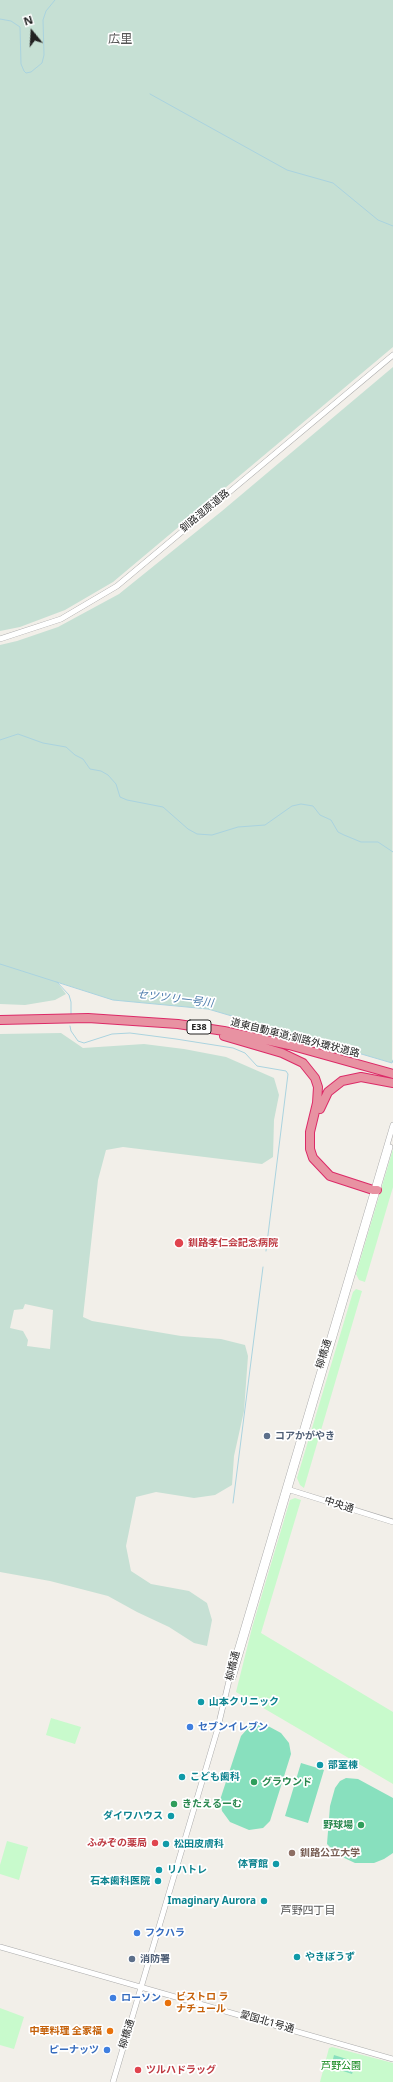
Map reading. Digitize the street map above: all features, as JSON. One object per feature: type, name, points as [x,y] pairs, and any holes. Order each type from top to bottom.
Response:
[{"type":"highway","name":"道東自動車道;釧路外環状道路","points":[[0,1020],[88,1018],[178,1024],[224,1031],[282,1043],[393,1074]]},
{"type":"highway","name":"道東自動車道;釧路外環状道路","points":[[0,1025],[81,1022],[126,1024],[224,1036],[288,1049],[393,1078]]},
{"type":"highway","points":[[224,1036],[282,1053],[303,1063],[312,1074],[318,1087],[317,1103],[310,1132],[310,1149],[313,1158],[330,1176],[375,1189]]},
{"type":"highway","points":[[375,1189],[325,1168],[317,1157],[314,1148],[314,1133],[321,1104],[328,1092],[335,1085],[347,1080],[361,1077],[393,1083]]},
{"type":"street","name":"釧路湿原道路","points":[[0,639],[61,619],[117,586],[393,355]]},
{"type":"street","name":"柳橋通","points":[[113,2082],[226,1694],[233,1664],[287,1489],[393,1125]]},
{"type":"street","name":"柳橋通","points":[[375,1189],[393,1137]]},
{"type":"street","name":"中央通","points":[[287,1489],[393,1522]]},
{"type":"street","name":"愛国北1号通","points":[[0,1947],[393,2059]]},
{"type":"green space","points":[[0,0],[393,0],[393,347],[113,582],[65,610],[20,627],[0,631]]},
{"type":"green space","points":[[393,367],[392,1063],[208,1009],[113,1000],[57,982],[66,994],[55,1000],[25,1005],[0,1004],[0,645],[17,641],[58,627],[119,594],[222,511]]},
{"type":"green space","points":[[61,1033],[83,1048],[144,1044],[184,1049],[226,1057],[274,1078],[279,1095],[274,1120],[273,1157],[262,1164],[123,1147],[106,1150],[98,1180],[83,1317],[92,1321],[181,1336],[221,1339],[245,1345],[248,1356],[244,1411],[234,1456],[232,1485],[215,1495],[194,1498],[156,1492],[136,1497],[126,1546],[131,1571],[151,1584],[189,1591],[207,1603],[212,1620],[207,1646],[194,1643],[169,1627],[108,1596],[50,1581],[0,1572],[0,1034]],"holes":[[[25,1304],[53,1310],[50,1349],[27,1346],[28,1340],[23,1331],[10,1328],[14,1310],[23,1309]]]},
{"type":"green space","points":[[393,1149],[393,1187],[365,1282],[359,1280],[356,1274]]},
{"type":"green space","points":[[356,1289],[362,1291],[304,1488],[300,1485],[297,1478],[353,1292]]},
{"type":"green space","points":[[295,1498],[301,1500],[261,1633],[393,1712],[393,1784],[236,1692],[252,1628],[290,1500]]},
{"type":"green space","points":[[51,1718],[81,1727],[75,1744],[46,1735]]},
{"type":"green space","name":"グラウンド","points":[[255,1725],[268,1726],[281,1733],[289,1743],[291,1754],[270,1821],[263,1828],[249,1830],[230,1822],[222,1811],[220,1800],[241,1736],[249,1727]]},
{"type":"green space","points":[[301,1763],[324,1770],[308,1823],[285,1816]]},
{"type":"green space","name":"野球場","points":[[346,1778],[358,1779],[393,1798],[393,1853],[374,1863],[355,1863],[338,1855],[327,1844],[330,1806],[335,1788],[340,1781]]},
{"type":"green space","points":[[7,1841],[28,1847],[19,1880],[0,1874],[0,1865]]},
{"type":"green space","points":[[0,2008],[24,2017],[14,2049],[0,2045]]},
{"type":"green space","name":"芦野公園","points":[[332,2047],[393,2063],[393,2082],[320,2082],[329,2048]]},
{"type":"green space","points":[[334,2055],[356,2062],[352,2074],[331,2067]]},
{"type":"waterway","points":[[0,19],[11,21],[20,27],[21,64],[26,73],[31,72],[42,63],[44,55],[43,20],[46,11],[55,0]]},
{"type":"waterway","points":[[150,94],[287,170],[333,183],[378,220],[393,226]]},
{"type":"waterway","points":[[0,740],[18,734],[43,743],[66,747],[75,755],[83,759],[90,769],[101,771],[108,775],[116,784],[120,797],[127,800],[163,807],[188,829],[197,834],[212,835],[238,827],[265,825],[292,806],[301,804],[313,806],[320,815],[331,820],[338,832],[361,842],[378,842],[393,852]]},
{"type":"waterway","name":"セツツリ一号川","points":[[0,964],[113,1000],[208,1009],[392,1063],[393,1060]]},
{"type":"waterway","points":[[57,982],[69,995],[71,1002],[71,1014]]},
{"type":"waterway","points":[[70,1026],[71,1031],[78,1041],[84,1043],[112,1034],[130,1033],[176,1039],[233,1048],[245,1053],[257,1066],[286,1071],[288,1074],[266,1251]]},
{"type":"waterway","points":[[233,1503],[263,1267]]},
{"type":"place","name":"釧路孝仁会記念病院","points":[[179,1243]]},
{"type":"place","name":"コアかがやき","points":[[267,1436]]},
{"type":"place","name":"山本クリニック","points":[[201,1702]]},
{"type":"place","name":"セブンイレブン","points":[[190,1727]]},
{"type":"place","name":"部室棟","points":[[320,1765]]},
{"type":"place","name":"こども歯科","points":[[182,1777]]},
{"type":"place","name":"グラウンド","points":[[254,1782]]},
{"type":"place","name":"きたえるーむ","points":[[174,1804]]},
{"type":"place","name":"ダイワハウス","points":[[171,1816]]},
{"type":"place","name":"野球場","points":[[361,1825]]},
{"type":"place","name":"ふみぞの薬局","points":[[155,1843]]},
{"type":"place","name":"松田皮膚科","points":[[166,1844]]},
{"type":"place","name":"釧路公立大学","points":[[292,1853]]},
{"type":"place","name":"体育館","points":[[276,1864]]},
{"type":"place","name":"リハトレ","points":[[159,1870]]},
{"type":"place","name":"石本歯科医院","points":[[158,1881]]},
{"type":"place","name":"Imaginary Aurora","points":[[264,1901]]},
{"type":"place","name":"フクハラ","points":[[137,1933]]},
{"type":"place","name":"やきぼうず","points":[[297,1957]]},
{"type":"place","name":"消防署","points":[[132,1959]]},
{"type":"place","name":"ローソン","points":[[113,1998]]},
{"type":"place","name":"ビストロ ラ ナチュール","points":[[168,2003]]},
{"type":"place","name":"中華料理 全家福","points":[[110,2031]]},
{"type":"place","name":"ピーナッツ","points":[[107,2050]]},
{"type":"place","name":"ツルハドラッグ","points":[[138,2070]]},
{"type":"district","name":"広里","points":[[120,40]]},
{"type":"district","name":"芦野四丁目","points":[[308,1911]]}]
